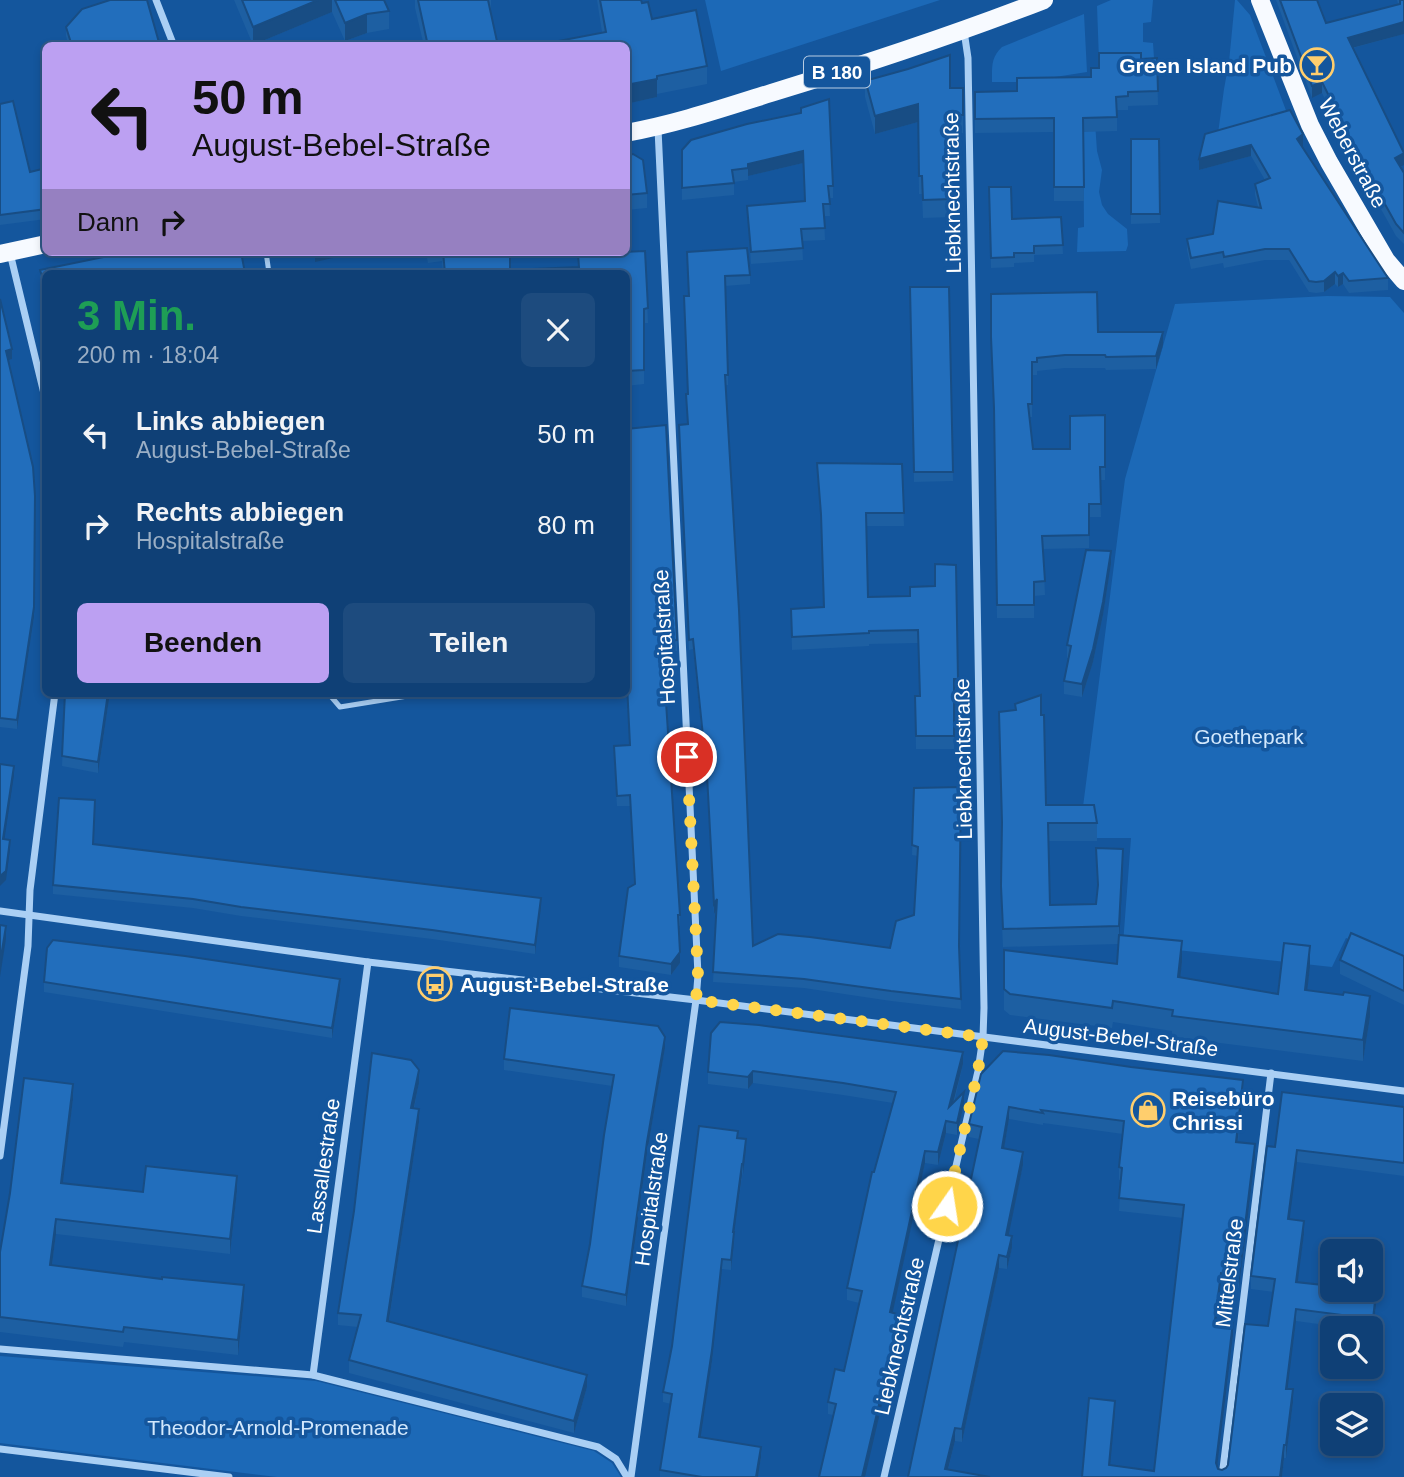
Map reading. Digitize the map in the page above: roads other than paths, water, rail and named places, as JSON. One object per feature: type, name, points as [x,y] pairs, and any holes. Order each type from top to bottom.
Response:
[{"type":"main road","name":"B 180","points":[[630,132],[658,127],[797,85],[964,30],[1044,0]]},
{"type":"main road","name":"Weberstraße","points":[[1260,0],[1310,125],[1385,260],[1404,281]]},
{"type":"main road","points":[[5,253],[42,245]]},
{"type":"street","points":[[156,0],[172,42]]},
{"type":"street","name":"Liebknechtstraße","points":[[884,1477],[975,1084],[985,1008],[968,85],[964,30]]},
{"type":"street","name":"Hospitalstraße","points":[[629,1477],[698,975],[658,127]]},
{"type":"street","points":[[5,253],[42,387]]},
{"type":"street","points":[[0,1156],[28,946],[30,890],[54,697]]},
{"type":"street","name":"August-Bebel-Straße","points":[[0,911],[368,962],[696,1000],[1404,1091]]},
{"type":"street","name":"Lassallestraße","points":[[313,1375],[368,962]]},
{"type":"street","name":"Mittelstraße","points":[[1222,1477],[1271,1073]]},
{"type":"street","points":[[0,1349],[313,1375],[598,1447],[616,1459],[629,1477]]},
{"type":"street","points":[[0,1449],[229,1477]]},
{"type":"lane","points":[[331,697],[340,707],[401,697]]},
{"type":"place","name":"Green Island Pub","points":[[1317,65]]},
{"type":"place","name":"August-Bebel-Straße","points":[[435,984]]},
{"type":"place","name":"Reisebüro Chrissi","points":[[1148,1110]]},
{"type":"park label","name":"Goethepark","points":[[1249,736]]},
{"type":"park label","name":"Theodor-Arnold-Promenade","points":[[278,1427]]}]
